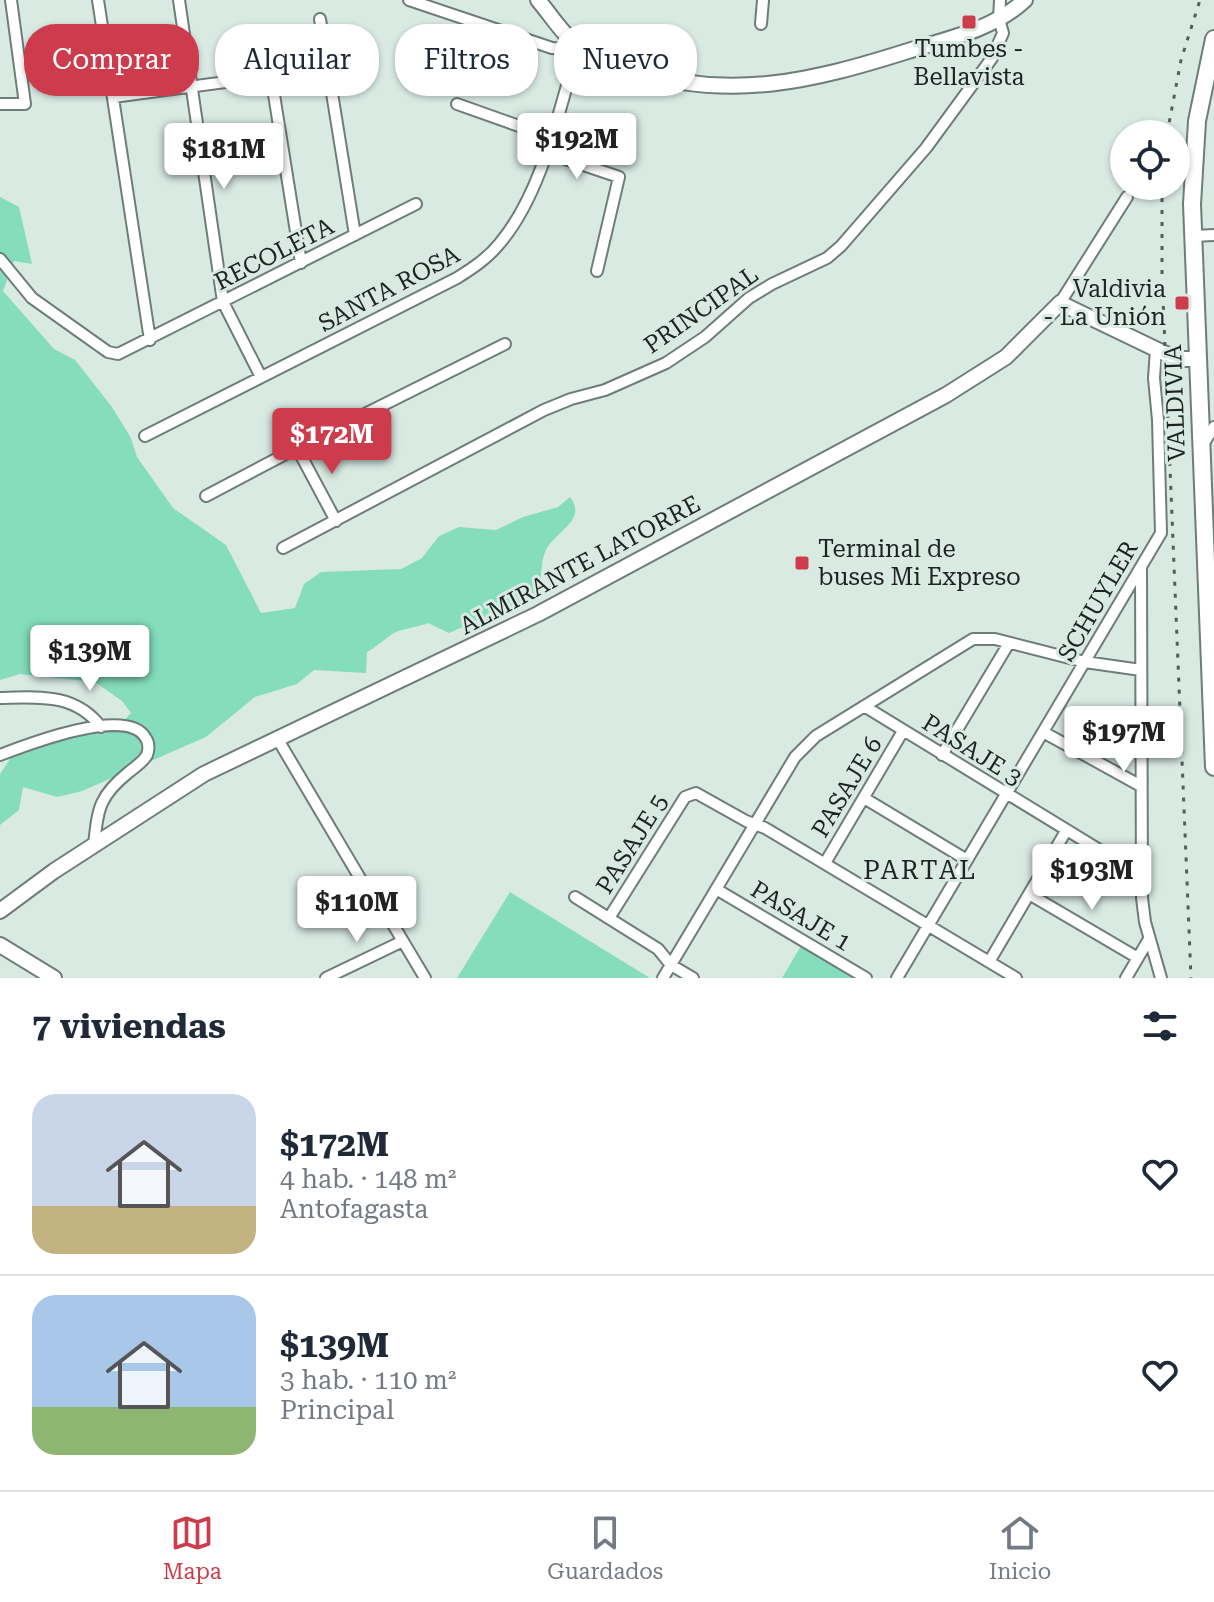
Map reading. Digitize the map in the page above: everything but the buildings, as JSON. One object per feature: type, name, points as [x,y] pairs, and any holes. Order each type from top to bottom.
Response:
[{"type":"main road","points":[[538,0],[558,24]]},
{"type":"main road","points":[[697,85],[740,87],[802,79],[868,64],[999,19],[1025,0]]},
{"type":"main road","name":"VALDIVIA","points":[[1214,39],[1197,121],[1192,181],[1214,767]]},
{"type":"main road","points":[[1060,303],[1156,349],[1183,359],[1198,359]]},
{"type":"main road","name":"ALMIRANTE LATORRE","points":[[0,911],[177,790],[277,738],[538,614],[946,395],[1006,357],[1060,303]]},
{"type":"main road","points":[[0,945],[54,978]]},
{"type":"street","points":[[0,104],[25,104],[11,0]]},
{"type":"street","points":[[98,0],[150,340]]},
{"type":"street","points":[[179,0],[182,24]]},
{"type":"street","points":[[409,0],[554,48]]},
{"type":"street","points":[[761,24],[763,0]]},
{"type":"street","name":"PRINCIPAL","points":[[283,548],[558,404],[605,390],[666,363],[705,337],[749,298],[834,253],[888,195],[971,89],[1000,43],[1003,33],[999,19],[1000,0]]},
{"type":"street","points":[[320,19],[355,235]]},
{"type":"street","points":[[199,84],[271,76],[301,263]]},
{"type":"street","points":[[113,97],[119,96]]},
{"type":"street","points":[[192,96],[223,302],[261,377]]},
{"type":"street","name":"SANTA ROSA","points":[[145,436],[439,288],[489,255],[512,227],[531,190],[563,96]]},
{"type":"street","points":[[457,104],[550,137]]},
{"type":"street","points":[[545,152],[619,177],[597,271]]},
{"type":"street","name":"ALMIRANTE LATORRE","points":[[1060,303],[1125,200]]},
{"type":"street","name":"RECOLETA","points":[[0,259],[32,298],[108,352],[121,353],[416,204]]},
{"type":"street","points":[[1193,236],[1214,235]]},
{"type":"street","points":[[206,496],[505,344]]},
{"type":"street","name":"SCHUYLER","points":[[897,978],[1161,533],[1154,378],[1156,349]]},
{"type":"street","points":[[1201,448],[1214,427]]},
{"type":"street","points":[[297,448],[336,521]]},
{"type":"street","points":[[1141,566],[1143,912],[1161,978]]},
{"type":"street","points":[[663,978],[804,746],[864,706],[973,639],[988,637],[1085,662],[1141,670]]},
{"type":"street","points":[[942,755],[1009,643]]},
{"type":"street","points":[[0,698],[45,697],[64,700],[82,708],[101,727]]},
{"type":"street","name":"PASAJE 3","points":[[864,706],[1142,876]]},
{"type":"street","points":[[0,755],[53,736],[101,727],[135,729],[147,739],[148,750],[142,761],[114,784],[102,799],[97,812],[94,845]]},
{"type":"street","name":"PASAJE 6","points":[[825,863],[903,731]]},
{"type":"street","points":[[1043,732],[1141,786]]},
{"type":"street","points":[[277,738],[367,890],[379,901],[425,978]]},
{"type":"street","name":"PASAJE 5","points":[[609,918],[685,797],[692,793],[700,794],[755,824]]},
{"type":"street","points":[[864,798],[967,860]]},
{"type":"street","points":[[755,824],[1016,978]]},
{"type":"street","points":[[989,962],[1066,831]]},
{"type":"street","name":"PASAJE 1","points":[[716,889],[866,978]]},
{"type":"street","points":[[1029,894],[1138,958]]},
{"type":"street","points":[[575,897],[658,949],[671,965],[693,978]]},
{"type":"street","points":[[1126,978],[1149,939]]},
{"type":"street","points":[[326,978],[403,941]]},
{"type":"green space","points":[[0,197],[19,207],[32,264],[14,261],[3,291],[54,349],[75,360],[112,407],[131,438],[137,457],[173,508],[226,545],[261,613],[295,608],[304,584],[321,572],[401,569],[422,558],[439,536],[459,527],[496,530],[523,517],[558,507],[570,497],[575,505],[573,519],[546,550],[539,594],[449,633],[428,623],[396,632],[367,652],[366,673],[314,670],[297,684],[255,697],[206,737],[82,791],[57,797],[23,787],[19,810],[0,825],[0,774],[12,756],[78,732],[116,729],[131,713],[122,701],[95,682],[20,674],[0,680]]},
{"type":"green space","points":[[510,892],[650,978],[457,978]]},
{"type":"green space","points":[[801,946],[854,978],[782,978]]},
{"type":"railway","points":[[1170,120],[1181,60],[1200,0]]},
{"type":"railway","points":[[1162,200],[1162,274],[1191,978]]},
{"type":"place","name":"Tumbes - Bellavista","points":[[969,22]]},
{"type":"place","name":"Valdivia - La Unión","points":[[1182,303]]},
{"type":"place","name":"Terminal de buses Mi Expreso","points":[[802,563]]},
{"type":"district","name":"PARTAL","points":[[920,870]]}]
